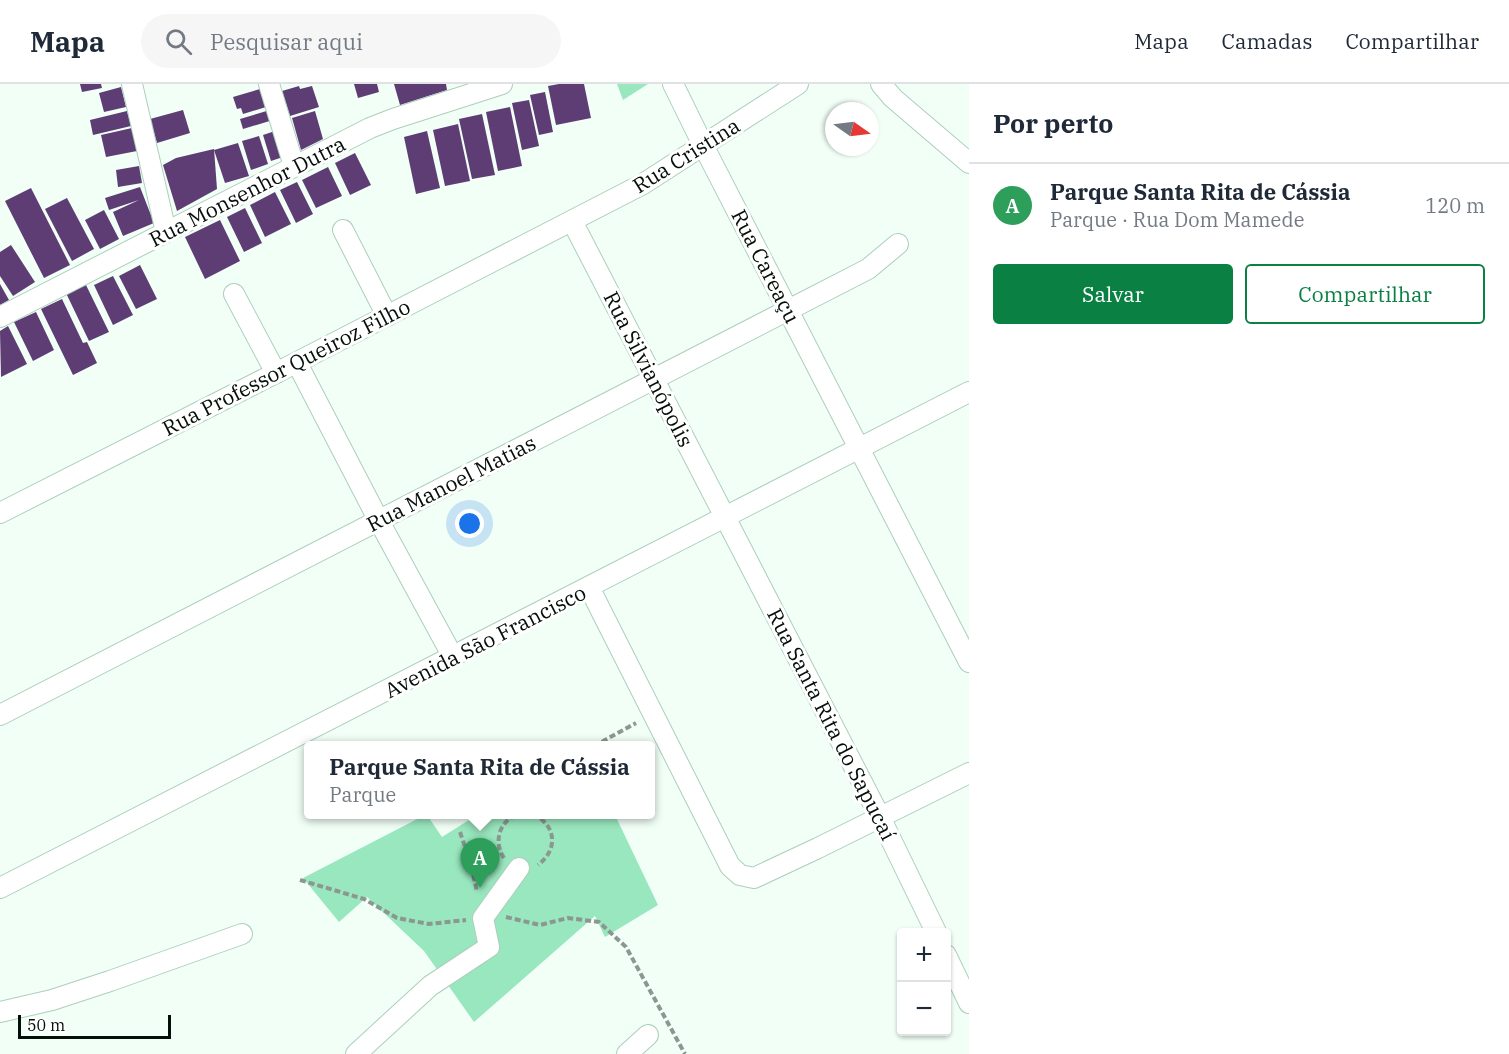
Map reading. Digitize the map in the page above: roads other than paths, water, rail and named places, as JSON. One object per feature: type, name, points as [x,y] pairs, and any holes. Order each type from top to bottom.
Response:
[{"type":"street","points":[[132,84],[166,232]]},
{"type":"street","points":[[270,84],[294,166]]},
{"type":"street","name":"Rua Monsenhor Dutra","points":[[0,317],[294,166],[385,122],[465,90],[502,84]]},
{"type":"street","name":"Rua Careaçu","points":[[673,84],[969,662]]},
{"type":"street","name":"Rua Cristina","points":[[572,221],[643,184],[798,84]]},
{"type":"street","points":[[881,84],[893,98],[969,163]]},
{"type":"street","name":"Rua Professor Queiroz Filho","points":[[0,513],[572,221]]},
{"type":"street","name":"Rua Silvianópolis","points":[[572,221],[725,517]]},
{"type":"street","points":[[343,230],[387,316]]},
{"type":"street","name":"Rua Manoel Matias","points":[[0,715],[868,269],[898,244]]},
{"type":"street","points":[[234,294],[276,373]]},
{"type":"street","points":[[297,363],[453,657]]},
{"type":"street","name":"Avenida São Francisco","points":[[0,888],[969,392]]},
{"type":"street","name":"Rua Santa Rita do Sapucaí","points":[[725,517],[880,817],[934,928]]},
{"type":"street","points":[[589,587],[730,866],[740,875],[754,878],[969,773]]},
{"type":"street","points":[[356,1054],[430,986],[489,946],[483,918],[519,868]]},
{"type":"street","points":[[0,1012],[81,990],[242,934]]},
{"type":"street","points":[[951,966],[969,1002]]},
{"type":"street","points":[[627,1054],[648,1035]]},
{"type":"place","name":"Parque Santa Rita de Cássia","points":[[480,888]]}]
